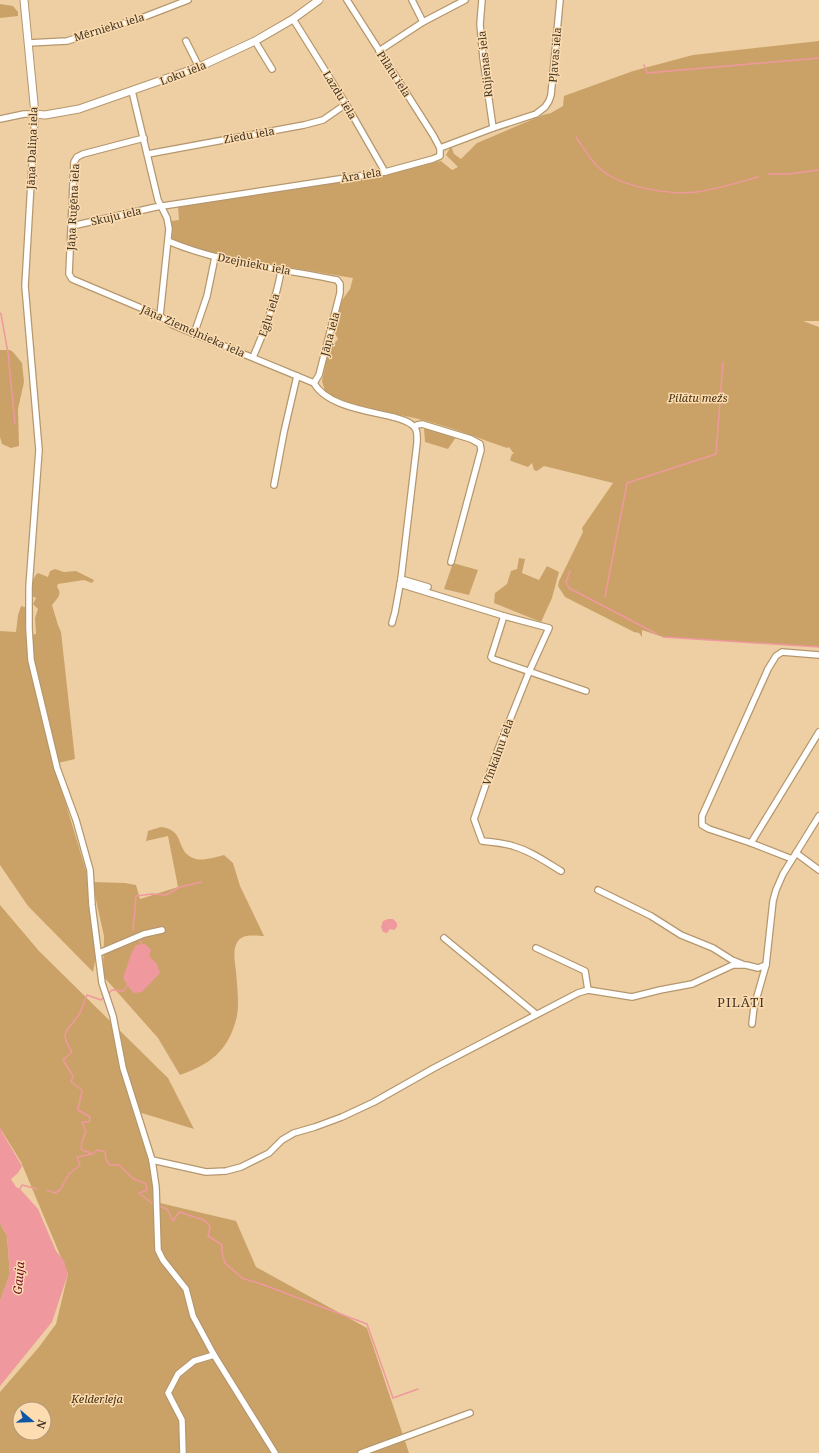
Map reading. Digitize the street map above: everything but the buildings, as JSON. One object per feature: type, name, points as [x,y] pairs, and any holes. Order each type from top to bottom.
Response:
[{"type":"street","name":"Jāņa Daliņa iela","points":[[24,0],[35,114],[25,286],[39,450],[29,587],[31,660],[56,768],[76,820],[90,870],[92,905],[102,983],[113,1016],[123,1068],[152,1160],[156,1187],[158,1250],[163,1260],[186,1289],[193,1316],[214,1355],[275,1453]]},
{"type":"street","name":"Mērnieku iela","points":[[28,43],[67,41],[144,17],[188,0]]},
{"type":"street","name":"Loku iela","points":[[35,114],[45,115],[80,109],[132,92],[199,67],[255,41],[293,19],[318,0]]},
{"type":"street","name":"Pilātu iela","points":[[348,0],[440,148]]},
{"type":"street","points":[[412,0],[423,22]]},
{"type":"street","points":[[379,51],[423,22],[465,0]]},
{"type":"street","name":"Rūjienas iela","points":[[482,0],[480,24],[483,58],[493,128]]},
{"type":"street","name":"Pļavas iela","points":[[545,108],[551,95],[560,0]]},
{"type":"street","name":"Lazdu iela","points":[[293,19],[346,104],[385,172]]},
{"type":"street","points":[[186,41],[199,67]]},
{"type":"street","points":[[255,41],[272,69]]},
{"type":"street","points":[[132,92],[158,200],[166,218],[168,228],[160,316]]},
{"type":"street","name":"Ziedu iela","points":[[148,154],[304,125],[323,120],[346,104]]},
{"type":"street","name":"Āra iela","points":[[162,207],[385,172],[433,159],[440,156],[440,148],[536,114],[545,108]]},
{"type":"street","points":[[0,119],[24,114],[35,114]]},
{"type":"street","name":"Jāņa Ruģēna iela","points":[[72,279],[69,274],[74,162],[77,157],[144,138]]},
{"type":"street","name":"Skuju iela","points":[[72,226],[162,207]]},
{"type":"street","name":"Dzejnieku iela","points":[[168,241],[190,251],[280,271],[337,280],[340,284]]},
{"type":"street","points":[[194,334],[207,296],[215,257]]},
{"type":"street","name":"Egļu iela","points":[[253,358],[269,316],[279,283],[280,271]]},
{"type":"street","name":"Jāņa Ziemeļnieka iela","points":[[72,279],[160,316],[173,325],[194,334],[314,382]]},
{"type":"street","name":"Jāņa iela","points":[[314,382],[319,375],[331,332],[340,293],[340,284]]},
{"type":"street","points":[[274,485],[297,376]]},
{"type":"street","points":[[314,382],[317,389],[332,400],[399,419],[409,423],[415,427],[417,431],[417,443],[400,581],[392,623]]},
{"type":"street","points":[[415,427],[422,424],[471,439],[480,444],[481,450],[451,562]]},
{"type":"street","points":[[400,581],[428,587]]},
{"type":"street","points":[[400,581],[504,616],[492,657],[493,659],[586,691]]},
{"type":"street","name":"Vīnkalnu iela","points":[[504,616],[549,628],[529,672],[497,752],[474,819],[482,841],[512,845],[537,856],[561,871]]},
{"type":"street","points":[[792,859],[709,829],[702,825],[702,816],[768,669],[776,656],[782,652],[819,655]]},
{"type":"street","points":[[751,843],[819,732]]},
{"type":"street","points":[[752,1024],[754,1007],[766,965],[776,890],[783,874],[819,816]]},
{"type":"street","points":[[796,853],[819,870]]},
{"type":"street","points":[[598,890],[651,916],[680,935],[713,948],[732,960],[758,968],[766,965]]},
{"type":"street","points":[[99,953],[144,934],[162,930]]},
{"type":"street","points":[[444,938],[536,1014]]},
{"type":"street","points":[[536,948],[585,971],[588,990]]},
{"type":"street","points":[[152,1160],[206,1172],[226,1171],[241,1167],[269,1153],[282,1140],[294,1133],[342,1117],[374,1102],[434,1068],[578,993],[588,990],[632,997],[692,984],[733,965],[746,965]]},
{"type":"street","points":[[183,1453],[182,1420],[168,1393],[178,1374],[194,1361],[214,1355]]},
{"type":"street","points":[[361,1453],[470,1413]]},
{"type":"green space","points":[[0,4],[13,6],[18,12],[18,16],[0,18]]},
{"type":"green space","name":"Pilātu mežs","points":[[819,41],[819,321],[803,321],[819,327],[819,647],[663,637],[642,630],[642,637],[639,633],[634,632],[565,597],[558,586],[559,581],[583,532],[582,528],[613,483],[544,466],[537,471],[534,470],[532,463],[528,467],[511,461],[512,454],[514,454],[509,447],[507,448],[433,423],[361,406],[326,395],[322,381],[326,363],[326,354],[338,339],[333,330],[338,306],[350,289],[353,278],[220,256],[205,250],[188,249],[175,243],[172,237],[171,221],[179,220],[178,207],[384,173],[441,161],[452,170],[458,167],[446,155],[451,146],[454,154],[461,159],[477,143],[551,113],[563,106],[564,96],[633,71],[693,55]]},
{"type":"green space","points":[[0,350],[10,350],[22,363],[24,382],[18,409],[19,446],[11,448],[2,444],[0,437]]},
{"type":"green space","points":[[424,428],[456,437],[448,449],[425,442]]},
{"type":"green space","points":[[519,558],[525,559],[522,573],[539,580],[547,566],[559,572],[552,598],[541,622],[494,603],[495,593],[507,584],[511,571],[517,569]]},
{"type":"green space","points":[[453,563],[478,570],[469,595],[444,589]]},
{"type":"green space","points":[[55,569],[64,572],[76,571],[94,580],[92,583],[84,580],[58,584],[57,587],[59,594],[52,605],[61,632],[75,759],[54,764],[86,871],[97,951],[93,972],[28,906],[0,865],[0,631],[16,632],[18,615],[21,606],[28,608],[26,636],[36,634],[35,618],[38,609],[33,604],[36,598],[32,596],[33,580],[38,573],[48,577],[50,571]]},
{"type":"green space","points":[[161,827],[174,832],[185,852],[189,856],[202,860],[224,855],[233,863],[240,886],[264,936],[243,937],[236,944],[234,956],[238,1008],[236,1020],[228,1040],[216,1055],[200,1067],[180,1075],[158,1038],[103,976],[104,936],[92,882],[125,883],[136,885],[140,899],[178,887],[168,836],[146,841],[148,831]]},
{"type":"green space","name":"Ķelderleja","points":[[0,905],[39,951],[168,1078],[194,1129],[135,1111],[160,1203],[236,1221],[256,1267],[367,1328],[409,1453],[0,1453],[0,1392],[39,1347],[56,1324],[68,1274],[21,1162],[0,1128]]},
{"type":"green space","points":[[0,1223],[7,1236],[10,1274],[0,1301]]},
{"type":"water","points":[[393,919],[397,923],[397,927],[394,930],[390,929],[387,933],[383,932],[381,927],[383,921]]},
{"type":"water","points":[[145,944],[151,950],[149,956],[157,964],[160,973],[142,992],[134,993],[123,978],[131,954],[136,945]]},
{"type":"water","name":"Gauja","points":[[0,1126],[3,1134],[22,1166],[18,1173],[11,1179],[16,1187],[20,1189],[38,1209],[56,1251],[64,1261],[68,1274],[52,1322],[0,1386],[0,1301],[10,1274],[7,1236],[0,1223]]},
{"type":"waterway","points":[[644,65],[647,73],[819,58]]},
{"type":"waterway","points":[[576,137],[602,171],[616,179],[638,187],[686,193],[719,188],[758,177]]},
{"type":"waterway","points":[[768,174],[788,174],[819,170]]},
{"type":"waterway","points":[[0,313],[8,353],[15,423]]},
{"type":"waterway","points":[[605,597],[627,483],[716,454],[723,362]]},
{"type":"waterway","points":[[570,571],[566,582],[569,588],[657,634]]},
{"type":"waterway","points":[[663,637],[819,647]]},
{"type":"waterway","points":[[133,930],[136,896],[152,894],[166,895],[180,887],[201,882]]},
{"type":"waterway","points":[[140,940],[142,946]]},
{"type":"waterway","points":[[108,994],[112,990],[124,991],[128,984]]},
{"type":"waterway","points":[[47,1190],[55,1193],[60,1190],[69,1174],[80,1165],[77,1157],[92,1154],[81,1149],[86,1131],[82,1122],[89,1122],[90,1117],[78,1110],[82,1090],[71,1082],[73,1076],[63,1060],[72,1052],[65,1036],[67,1029],[74,1022],[82,1009],[87,995],[101,1000],[103,998]]},
{"type":"waterway","points":[[92,1154],[98,1150],[105,1152],[106,1160],[110,1165],[119,1165],[134,1179],[146,1184],[147,1190],[139,1193],[153,1204]]},
{"type":"waterway","points":[[20,1189],[22,1185],[37,1189]]},
{"type":"waterway","points":[[159,1206],[167,1209],[173,1221],[179,1212],[204,1220],[210,1226],[208,1236],[222,1245],[222,1253],[225,1263],[242,1278],[367,1324],[393,1398],[418,1389]]},
{"type":"district","name":"PILĀTI","points":[[741,1002]]}]
